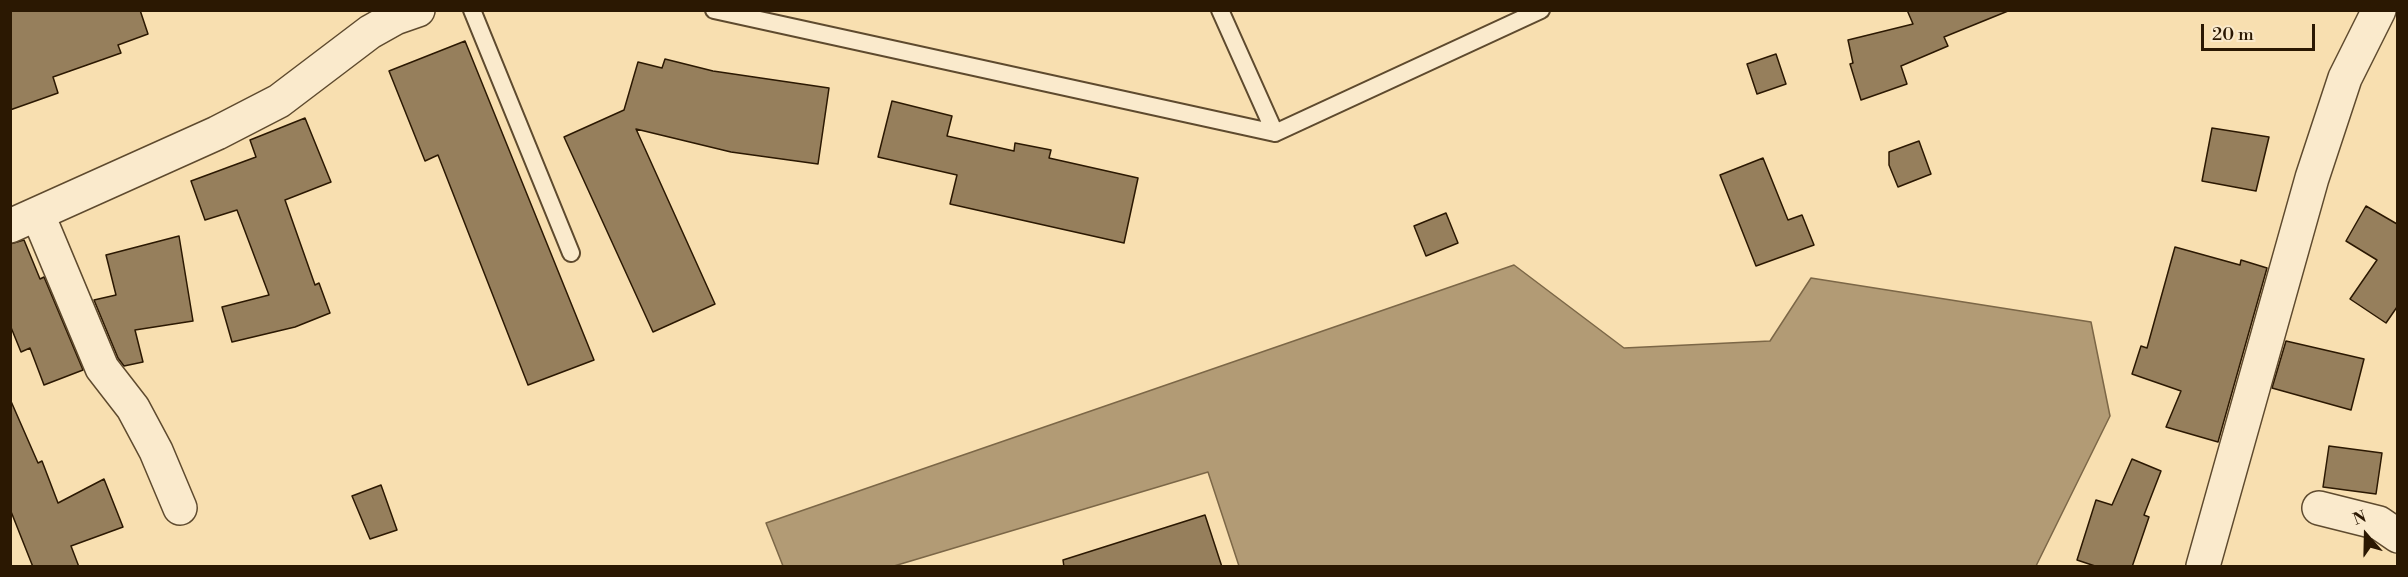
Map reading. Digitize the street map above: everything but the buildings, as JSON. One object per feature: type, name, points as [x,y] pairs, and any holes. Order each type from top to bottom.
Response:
[{"type":"street","points":[[180,508],[156,451],[133,408],[102,368],[25,221],[217,133],[279,101],[370,32],[395,18],[418,10]]},
{"type":"street","points":[[2203,567],[2312,178],[2345,78],[2379,10]]},
{"type":"street","points":[[2319,508],[2379,523],[2397,536]]},
{"type":"lane","points":[[472,10],[571,253]]},
{"type":"lane","points":[[714,10],[1275,133],[1541,10]]},
{"type":"lane","points":[[1220,10],[1275,133]]},
{"type":"shaded area","points":[[1514,265],[1624,348],[1770,341],[1811,278],[2091,322],[2110,416],[2036,566],[1239,566],[1208,472],[894,566],[783,566],[766,523]]}]
